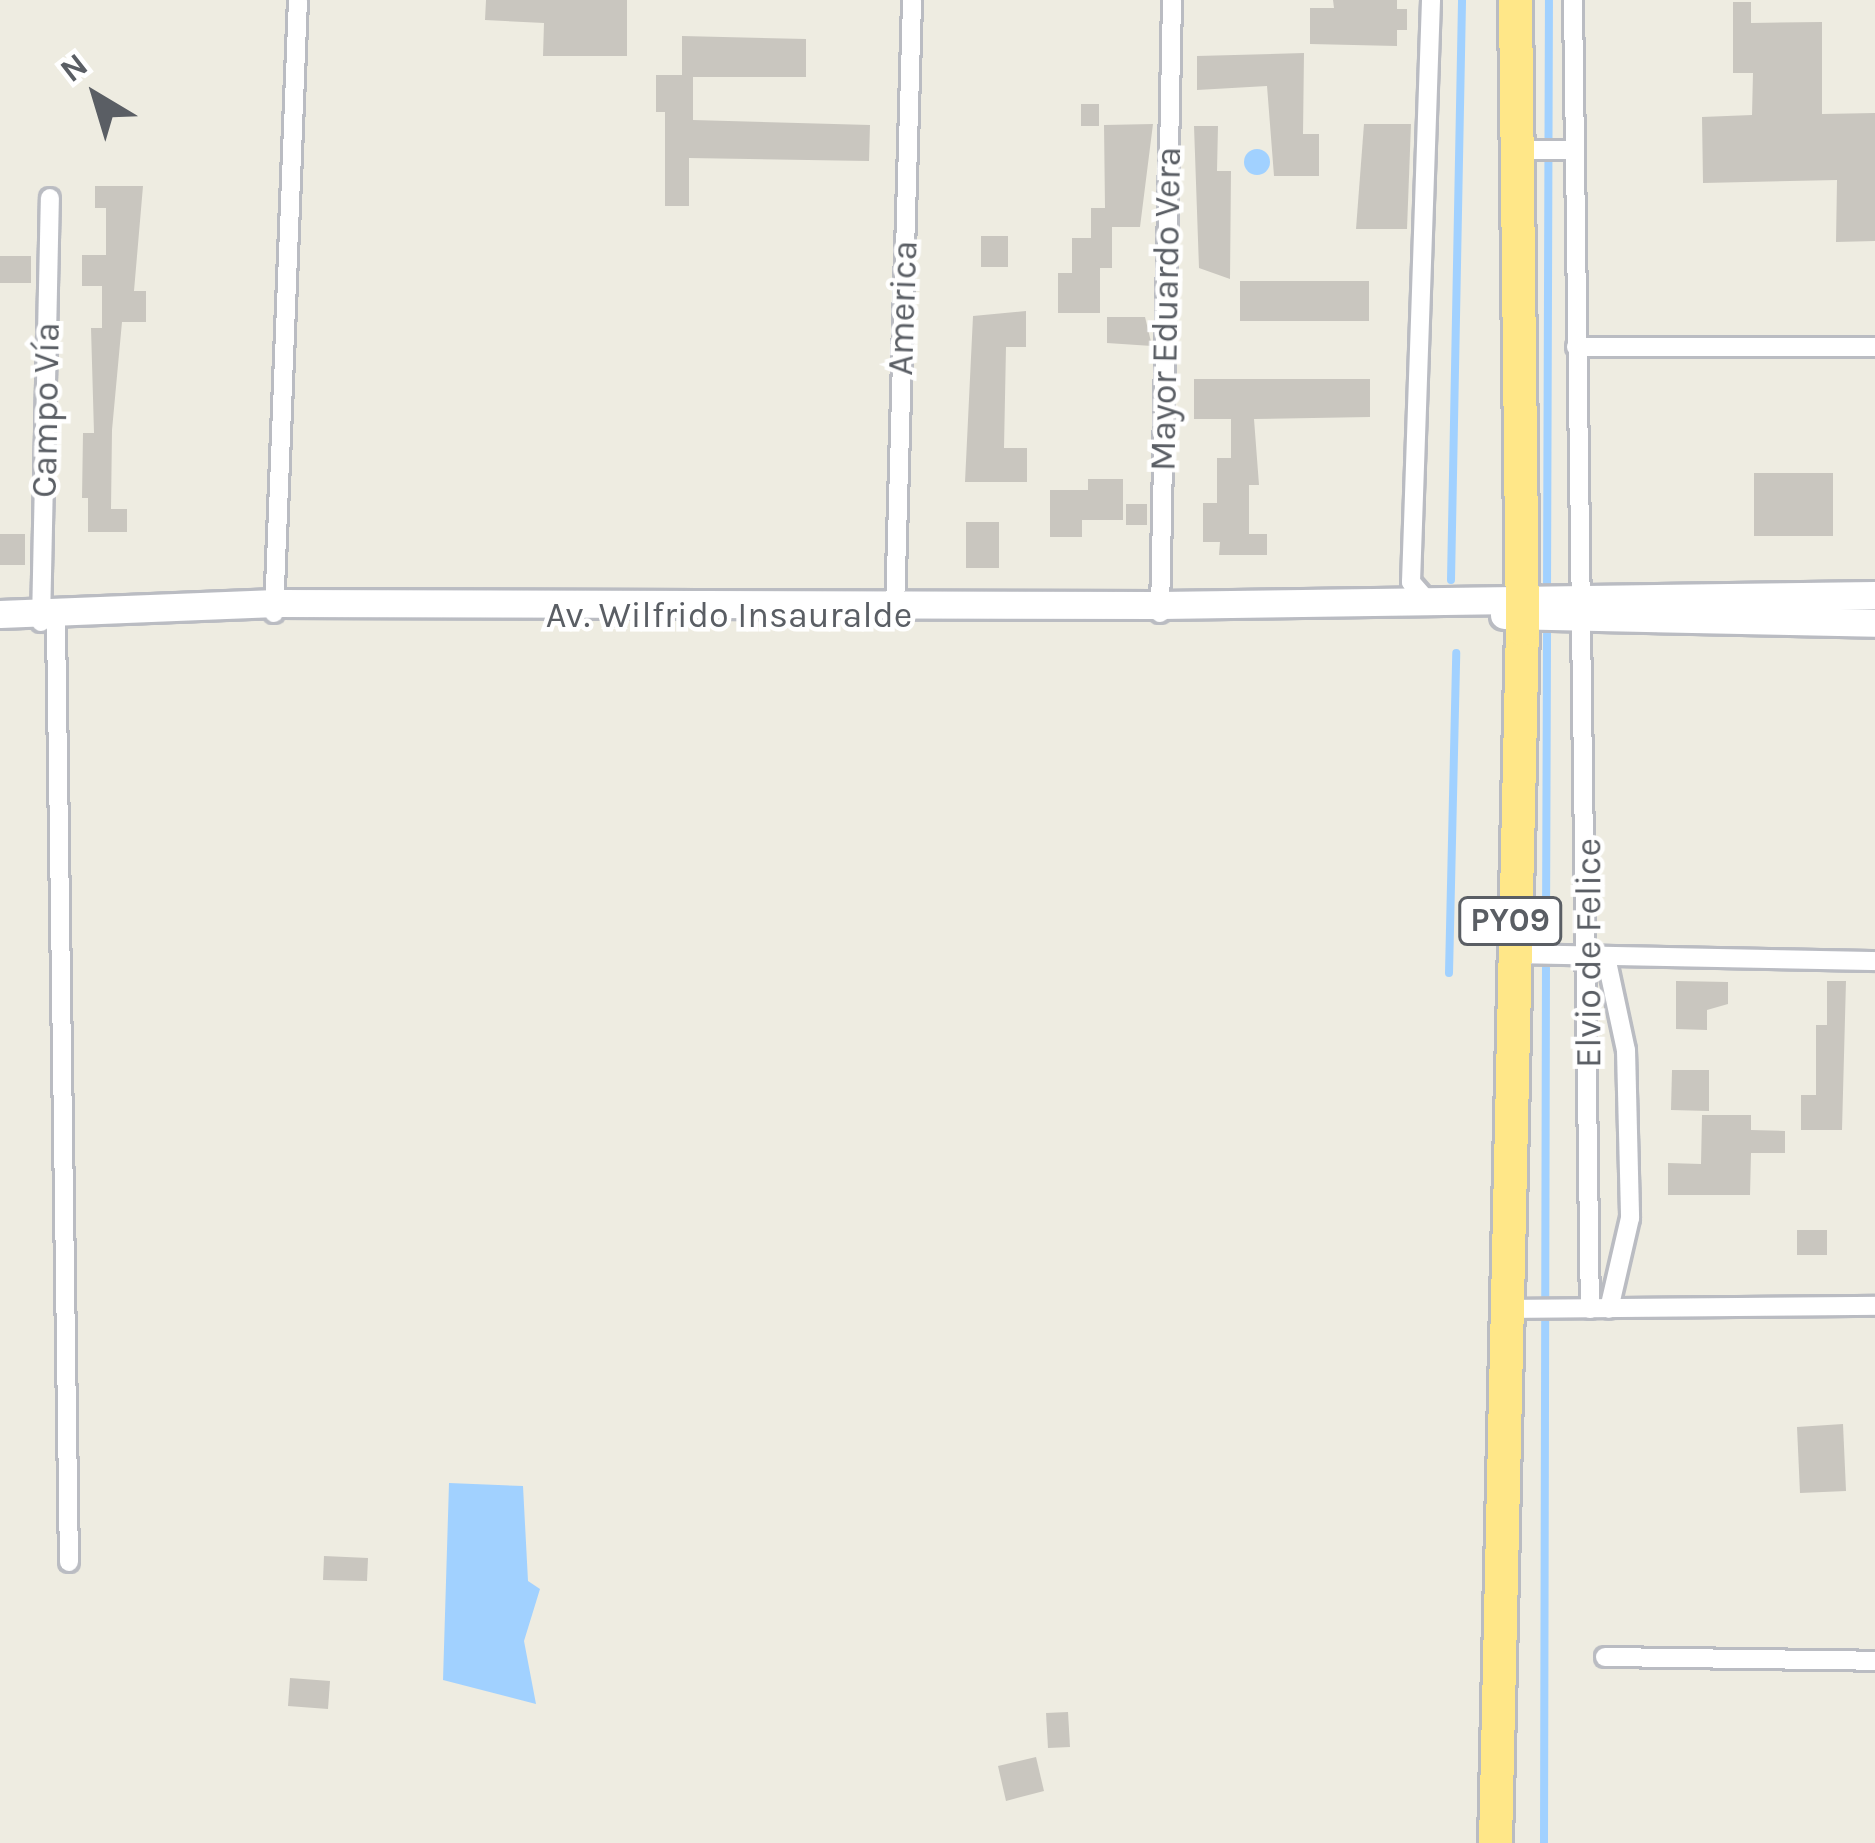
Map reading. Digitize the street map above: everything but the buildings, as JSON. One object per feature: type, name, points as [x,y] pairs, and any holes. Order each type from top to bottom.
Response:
[{"type":"highway","name":"PY09","points":[[1495,1843],[1511,1309],[1512,606],[1497,0]]},
{"type":"highway","name":"PY09","points":[[1478,1843],[1512,606],[1545,150],[1515,0]]},
{"type":"street","points":[[274,610],[298,0]]},
{"type":"street","name":"America","points":[[895,611],[912,0]]},
{"type":"street","name":"Mayor Eduardo Vera","points":[[1160,611],[1172,0]]},
{"type":"street","points":[[1431,0],[1411,582],[1418,597],[1457,614]]},
{"type":"street","name":"Elvio de Felice","points":[[1573,0],[1545,150],[1576,347],[1598,957],[1600,1309]]},
{"type":"street","name":"Campo Vía","points":[[50,198],[46,620],[69,1562]]},
{"type":"street","points":[[1576,347],[1875,347]]},
{"type":"street","points":[[1585,607],[1627,596],[1875,595]]},
{"type":"street","points":[[1160,611],[1418,597],[1512,606],[1875,623]]},
{"type":"street","name":"Av. Wilfrido Insauralde","points":[[0,623],[274,610],[1457,614],[1512,606]]},
{"type":"street","points":[[0,614],[46,620]]},
{"type":"street","points":[[1509,954],[1875,962]]},
{"type":"street","points":[[1598,957],[1626,1051],[1630,1218],[1600,1309]]},
{"type":"street","points":[[1511,1309],[1875,1306]]},
{"type":"street","points":[[1605,1657],[1875,1661]]},
{"type":"water","points":[[1257,149],[1270,162],[1257,175],[1244,162]]},
{"type":"water","points":[[449,1483],[523,1486],[528,1581],[540,1589],[524,1641],[536,1704],[443,1680]]},
{"type":"waterway","points":[[1451,580],[1462,0]]},
{"type":"waterway","points":[[1547,592],[1549,0]]},
{"type":"waterway","points":[[1546,930],[1547,634]]},
{"type":"waterway","points":[[1449,973],[1456,653]]},
{"type":"waterway","points":[[1544,1843],[1546,968]]}]
